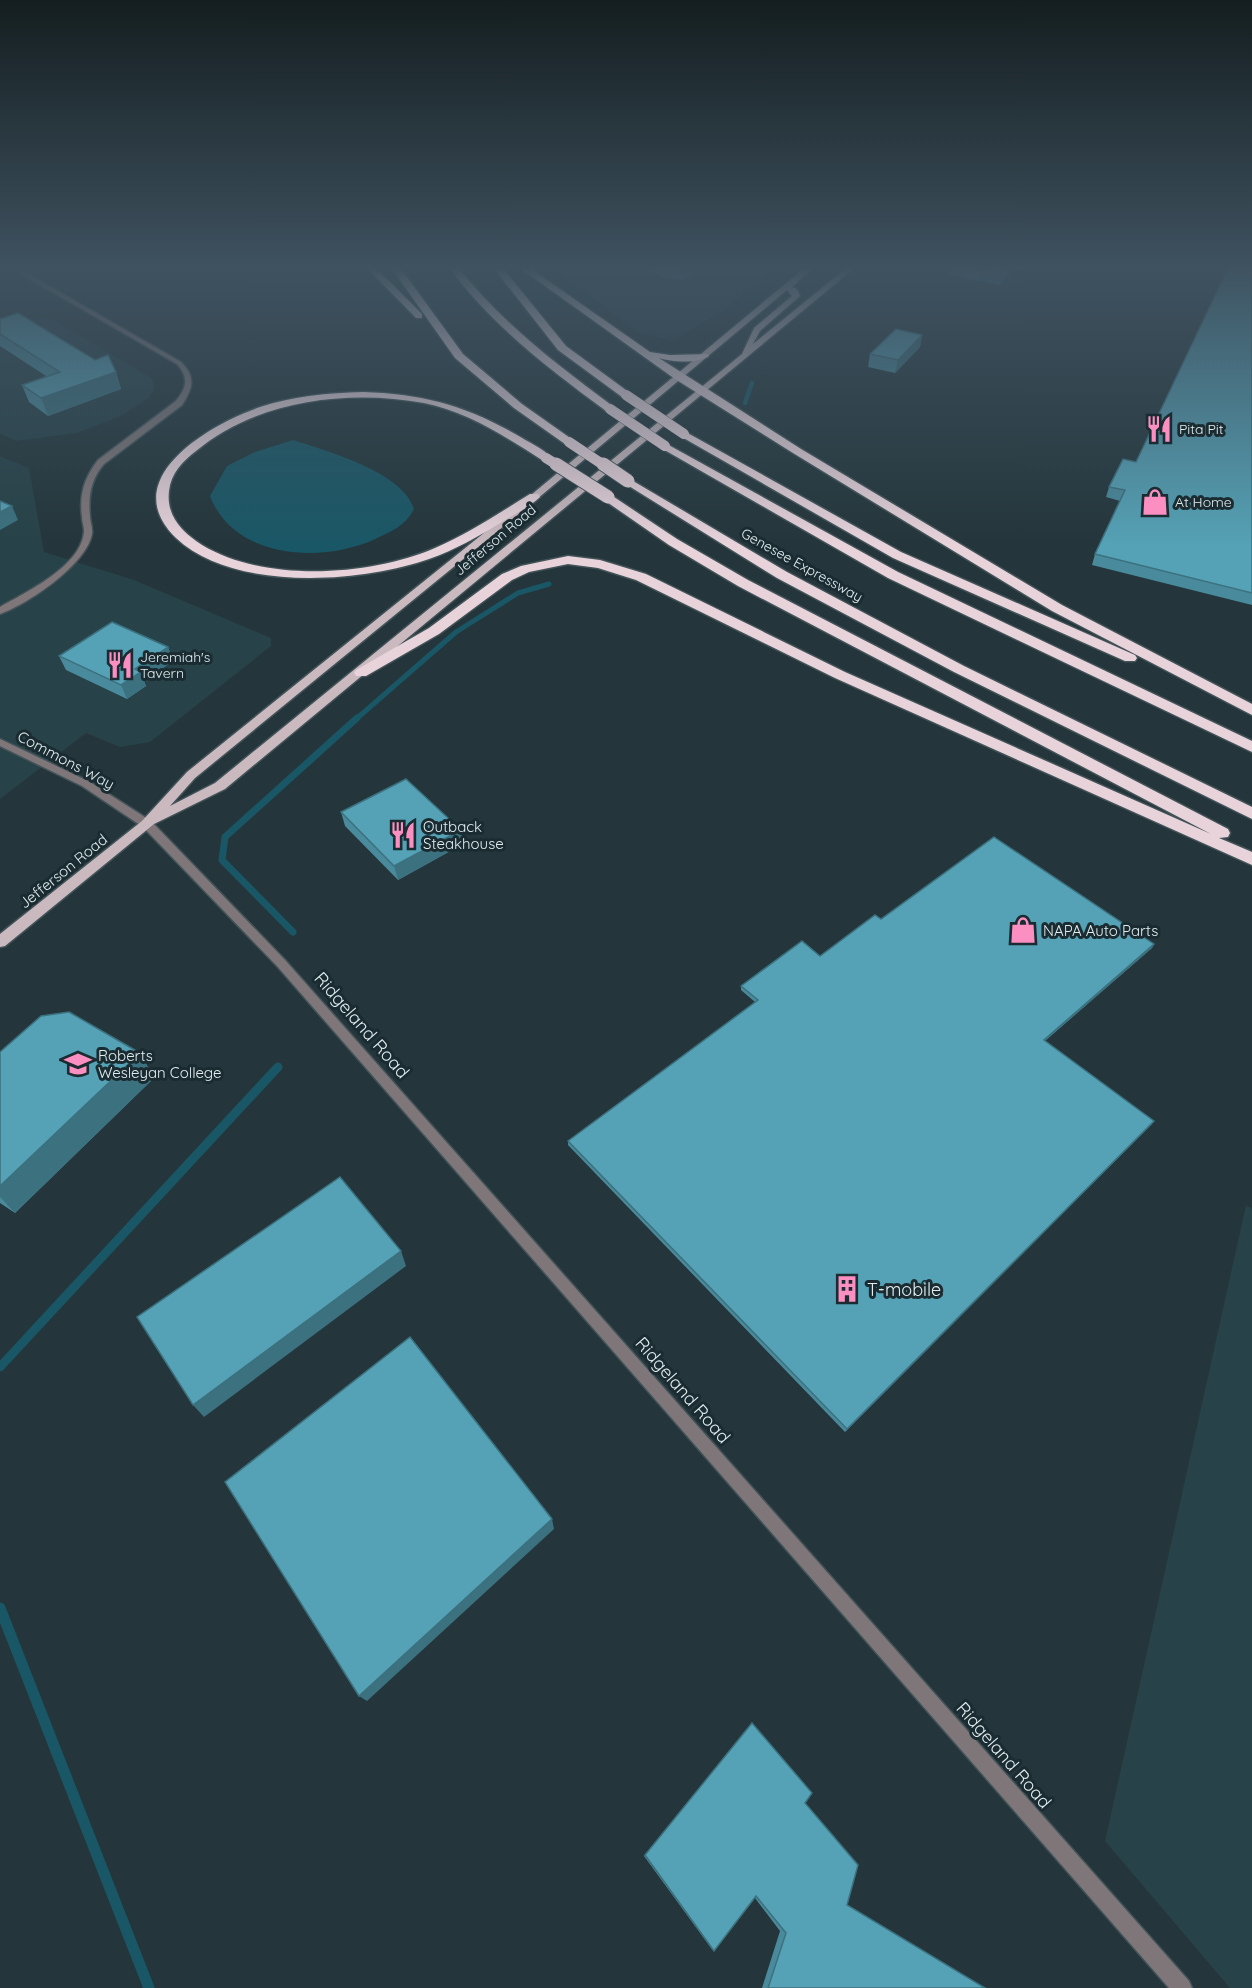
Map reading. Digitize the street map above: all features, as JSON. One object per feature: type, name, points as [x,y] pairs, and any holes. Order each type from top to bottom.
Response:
[{"type":"highway","name":"Genesee Expressway","points":[[462,359],[518,406],[569,442],[628,481],[782,575],[959,669],[1252,814]]},
{"type":"highway","points":[[541,359],[665,446],[893,575],[1252,747]]},
{"type":"highway","points":[[577,359],[684,434],[897,555],[1252,711]]},
{"type":"highway","points":[[653,359],[797,451],[1057,608],[1252,711]]},
{"type":"highway","points":[[534,496],[452,545],[424,557],[366,570],[334,574],[303,574],[250,568],[208,555],[192,546],[170,526],[162,502],[166,477],[174,465],[208,434],[258,412],[332,397],[397,397],[445,405],[489,422],[673,542],[743,583],[1252,849]]},
{"type":"highway","points":[[361,673],[434,631],[507,577],[550,562],[568,560],[600,564],[641,577],[840,675],[1252,859]]},
{"type":"main road","name":"Jefferson Road","points":[[0,942],[147,824],[191,775],[701,359]]},
{"type":"main road","name":"Jefferson Road","points":[[147,824],[220,786],[361,673],[740,360]]},
{"type":"street","points":[[0,610],[43,584],[74,560],[83,548],[88,533],[84,497],[86,484],[93,472],[101,462],[179,403],[188,392],[190,381],[188,371],[172,359]]},
{"type":"street","name":"Commons Way","points":[[0,742],[86,784],[147,824]]},
{"type":"street","name":"Ridgeland Road","points":[[147,824],[281,963],[1182,1988]]},
{"type":"shaded area","points":[[0,359],[119,359],[154,382],[153,391],[148,398],[121,416],[77,433],[17,441],[0,434]]},
{"type":"shaded area","points":[[0,456],[29,468],[44,552],[134,580],[271,638],[271,646],[150,742],[120,747],[86,733],[0,799]]},
{"type":"shaded area","points":[[1246,1205],[1252,1209],[1252,1988],[1230,1988],[1105,1841]]},
{"type":"water","points":[[293,440],[343,457],[380,474],[407,496],[414,509],[402,524],[387,533],[354,547],[330,552],[306,553],[282,550],[259,544],[238,533],[222,517],[210,496],[227,466],[255,452]]},
{"type":"building","points":[[39,359],[110,359],[116,372],[41,398],[22,385],[60,372]]},
{"type":"building","points":[[1185,359],[1252,359],[1252,593],[1095,554],[1125,490],[1109,487],[1123,459],[1136,462]]},
{"type":"building","points":[[0,501],[12,506],[0,512]]},
{"type":"building","points":[[112,622],[168,647],[135,669],[141,672],[121,685],[59,656]]},
{"type":"building","name":"Outback Steakhouse","points":[[406,779],[461,830],[394,866],[341,812]]},
{"type":"building","name":"T-mobile","points":[[994,837],[1154,944],[1044,1040],[1154,1121],[847,1429],[568,1141],[758,1000],[741,986],[802,941],[820,956],[875,915],[881,919]]},
{"type":"building","points":[[69,1012],[140,1053],[0,1186],[0,1052],[41,1016]]},
{"type":"building","points":[[340,1177],[401,1251],[193,1405],[137,1317]]},
{"type":"building","points":[[410,1337],[552,1519],[359,1696],[225,1482]]},
{"type":"building","points":[[752,1723],[812,1793],[805,1803],[858,1865],[847,1905],[985,1988],[768,1988],[786,1933],[756,1896],[714,1951],[645,1855]]},
{"type":"waterway","points":[[745,403],[752,383]]},
{"type":"waterway","points":[[355,720],[456,632],[518,593],[549,584]]},
{"type":"waterway","points":[[293,932],[222,860],[225,837],[357,718]]},
{"type":"waterway","points":[[0,1367],[278,1067]]},
{"type":"waterway","points":[[0,1608],[149,1988]]},
{"type":"place","name":"Pita Pit","points":[[1159,429]]},
{"type":"place","name":"At Home","points":[[1155,502]]},
{"type":"place","name":"Jeremiah's Tavern","points":[[120,665]]},
{"type":"place","name":"Outback Steakhouse","points":[[403,835]]},
{"type":"place","name":"NAPA Auto Parts","points":[[1023,930]]},
{"type":"place","name":"Roberts Wesleyan College","points":[[78,1064]]},
{"type":"place","name":"T-mobile","points":[[847,1289]]}]
